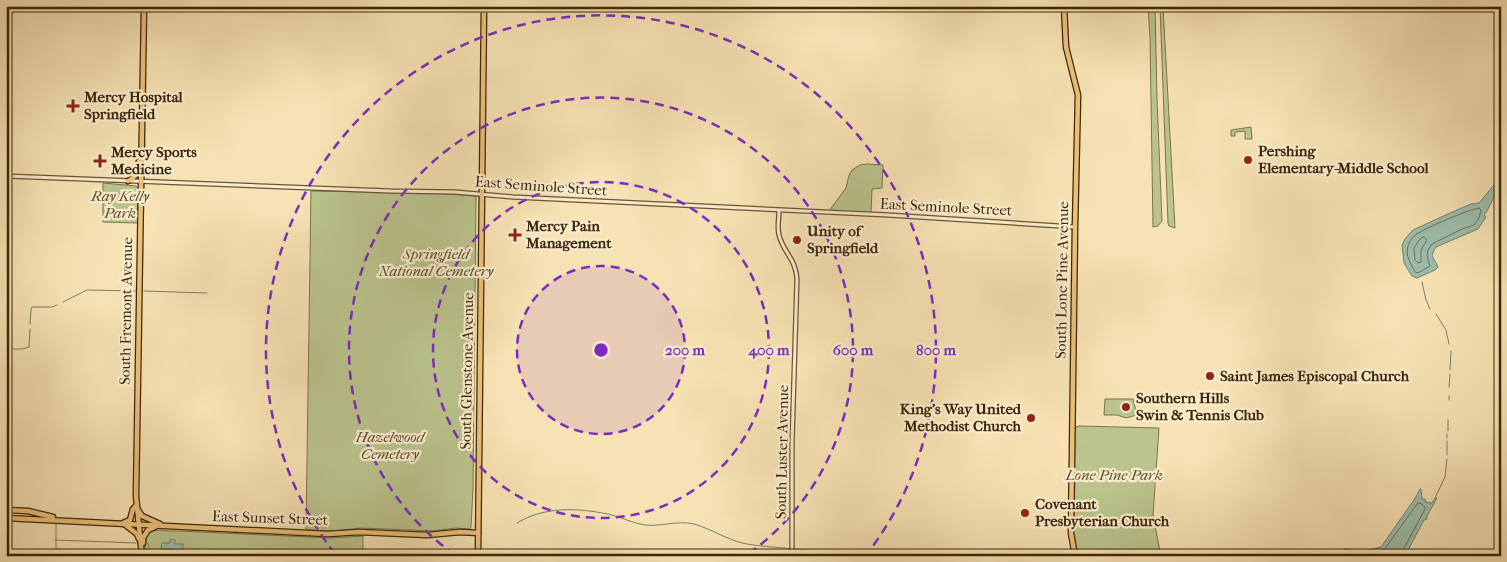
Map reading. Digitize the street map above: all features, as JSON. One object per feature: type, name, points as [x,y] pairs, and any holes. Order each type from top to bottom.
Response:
[{"type":"main road","name":"South Fremont Avenue","points":[[142,556],[136,506],[144,6]]},
{"type":"main road","name":"South Glenstone Avenue","points":[[478,556],[484,6]]},
{"type":"main road","name":"South Lone Pine Avenue","points":[[1064,6],[1066,47],[1078,96],[1071,533],[1076,556]]},
{"type":"main road","points":[[128,181],[137,173],[142,148]]},
{"type":"main road","points":[[142,550],[137,534],[123,523],[130,520],[133,509],[136,506],[142,516],[164,526]]},
{"type":"main road","name":"East Sunset Street","points":[[6,510],[28,512],[61,520]]},
{"type":"main road","name":"East Sunset Street","points":[[6,518],[328,534],[359,532],[427,535],[460,532],[478,533]]},
{"type":"main road","points":[[142,550],[143,538],[148,530],[152,527],[164,526]]},
{"type":"street","name":"East Seminole Street","points":[[6,176],[481,194],[1075,227]]},
{"type":"street","name":"South Luster Avenue","points":[[779,211],[779,237],[794,262],[797,279],[792,443],[792,556]]},
{"type":"green space","points":[[1148,6],[1155,6],[1162,221],[1158,226],[1153,227],[1150,37]]},
{"type":"green space","points":[[1160,6],[1163,6],[1175,228],[1169,226],[1168,223]]},
{"type":"green space","points":[[1251,127],[1252,139],[1245,139],[1245,131],[1235,132],[1235,136],[1231,136],[1231,130]]},
{"type":"green space","points":[[860,165],[883,165],[882,188],[872,189],[871,213],[829,211],[846,188],[852,170]]},
{"type":"green space","name":"Ray Kelly Park","points":[[103,183],[136,186],[138,188],[138,223],[103,222]]},
{"type":"green space","name":"Hazelwood Cemetery","points":[[311,191],[431,193],[476,196],[473,489],[470,529],[455,528],[434,531],[361,528],[333,531],[306,530]]},
{"type":"green space","points":[[1105,399],[1133,399],[1137,415],[1126,418],[1117,415],[1104,415]]},
{"type":"green space","name":"Lone Pine Park","points":[[1079,426],[1159,428],[1153,516],[1161,556],[1078,556],[1073,540],[1075,430]]},
{"type":"green space","points":[[154,530],[331,538],[363,536],[363,556],[145,556],[145,544],[148,534]]},
{"type":"water","points":[[1494,185],[1499,186],[1498,189],[1484,215],[1486,217],[1478,229],[1436,247],[1433,257],[1438,267],[1417,278],[1412,276],[1404,263],[1402,245],[1413,230],[1471,204],[1479,203]]},
{"type":"water","points":[[1420,489],[1422,499],[1425,499],[1426,502],[1432,503],[1437,498],[1405,556],[1343,556],[1344,549],[1360,552],[1381,547]]},
{"type":"water","points":[[170,539],[175,540],[175,544],[183,544],[183,550],[161,549],[162,543],[170,543]]},
{"type":"waterway","points":[[1497,185],[1501,177]]},
{"type":"waterway","points":[[1422,282],[1430,309]]},
{"type":"waterway","points":[[63,302],[87,290],[136,291]]},
{"type":"waterway","points":[[144,291],[207,293]]},
{"type":"waterway","points":[[30,324],[32,307],[52,307],[57,305]]},
{"type":"waterway","points":[[1436,314],[1446,330],[1449,344]]},
{"type":"waterway","points":[[6,349],[29,347],[30,329]]},
{"type":"waterway","points":[[1450,370],[1451,351]]},
{"type":"waterway","points":[[1449,387],[1450,374]]},
{"type":"waterway","points":[[1448,420],[1448,431]]},
{"type":"waterway","points":[[1447,441],[1447,455]]},
{"type":"waterway","points":[[1435,498],[1445,477],[1447,459]]},
{"type":"waterway","points":[[517,523],[528,517],[550,511],[585,510],[608,514],[645,525],[694,524],[746,544],[816,551],[928,556]]},
{"type":"waterway","points":[[56,523],[56,556]]},
{"type":"waterway","points":[[55,540],[136,543]]},
{"type":"waterway","points":[[147,543],[149,545],[148,556]]},
{"type":"place","name":"Mercy Hospital Springfield","points":[[73,106]]},
{"type":"place","name":"Pershing Elementary-Middle School","points":[[1248,160]]},
{"type":"place","name":"Mercy Sports Medicine","points":[[100,161]]},
{"type":"place","name":"Mercy Pain Management","points":[[515,235]]},
{"type":"place","name":"Unity of Springfield","points":[[797,240]]},
{"type":"place","name":"Saint James Episcopal Church","points":[[1210,376]]},
{"type":"place","name":"Southern Hills Swin & Tennis Club","points":[[1126,407]]},
{"type":"place","name":"King's Way United Methodist Church","points":[[1031,418]]},
{"type":"place","name":"Covenant Presbyterian Church","points":[[1025,513]]},
{"type":"park label","name":"Springfield National Cemetery","points":[[436,262]]}]
